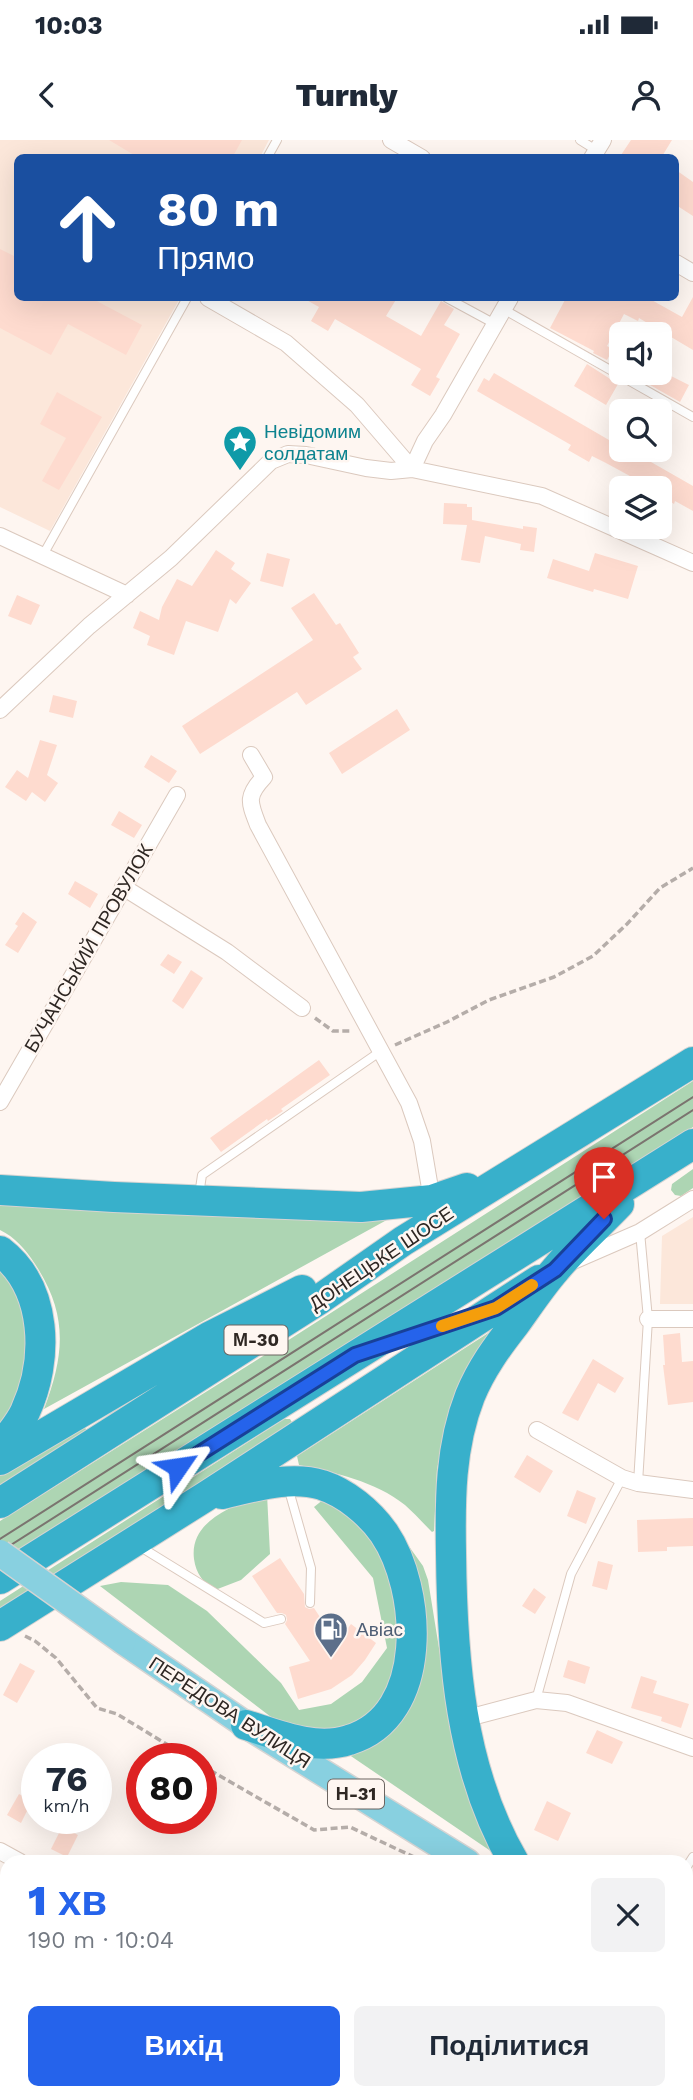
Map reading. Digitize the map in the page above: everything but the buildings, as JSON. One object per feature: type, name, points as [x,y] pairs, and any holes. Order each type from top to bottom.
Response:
[{"type":"highway","name":"ДОНЕЦЬКЕ ШОСЕ","points":[[0,1503],[320,1298],[403,1241],[693,1062]]},
{"type":"highway","points":[[0,1579],[693,1144]]},
{"type":"highway","points":[[510,1855],[484,1798],[469,1747],[454,1641],[450,1503],[460,1427],[470,1396],[485,1364],[555,1270],[653,1169]]},
{"type":"highway","points":[[0,1190],[361,1207],[432,1200],[510,1174]]},
{"type":"highway","points":[[0,1460],[209,1336],[403,1241]]},
{"type":"highway","points":[[0,1251],[25,1280],[36,1303],[40,1325],[39,1366],[25,1413],[0,1447]]},
{"type":"highway","points":[[12,1631],[133,1543],[555,1270]]},
{"type":"highway","points":[[355,1355],[496,1308]]},
{"type":"highway","points":[[205,1497],[266,1484],[296,1481],[322,1485],[362,1508],[385,1535],[404,1580],[411,1630],[410,1660],[402,1690],[387,1716],[372,1730],[348,1741],[326,1744],[304,1742],[246,1726]]},
{"type":"main road","name":"ПЕРЕДОВА ВУЛИЦЯ","points":[[0,1553],[246,1726],[456,1855]]},
{"type":"street","points":[[391,140],[415,154]]},
{"type":"street","points":[[213,301],[286,343],[357,405],[412,469]]},
{"type":"street","points":[[412,469],[425,441],[443,415],[507,303]]},
{"type":"street","points":[[0,710],[89,626],[171,558],[271,461],[288,454],[306,455],[366,468],[391,471],[412,469],[542,496],[693,563]]},
{"type":"street","points":[[0,536],[127,594]]},
{"type":"street","points":[[251,755],[264,777],[253,789],[250,803],[258,825],[409,1103],[422,1141],[432,1200]]},
{"type":"street","name":"БУЧАНСЬКИЙ ПРОВУЛОК","points":[[0,1102],[177,795]]},
{"type":"street","points":[[123,887],[227,952],[302,1009]]},
{"type":"street","points":[[555,1270],[640,1232],[693,1199]]},
{"type":"street","points":[[648,1319],[693,1319]]},
{"type":"street","points":[[537,1430],[622,1478],[638,1483],[693,1490]]},
{"type":"street","points":[[464,1719],[536,1700],[567,1703],[693,1748]]},
{"type":"lane","points":[[580,140],[597,149]]},
{"type":"lane","points":[[43,555],[185,301]]},
{"type":"lane","points":[[453,301],[495,324]]},
{"type":"lane","points":[[507,303],[693,418]]},
{"type":"lane","points":[[198,1200],[202,1175],[381,1051]]},
{"type":"lane","points":[[638,1483],[648,1319],[640,1232]]},
{"type":"lane","points":[[536,1700],[571,1574],[622,1478]]},
{"type":"lane","points":[[287,1482],[312,1568],[310,1603]]},
{"type":"lane","points":[[133,1543],[264,1623],[281,1619]]},
{"type":"path","points":[[381,1051],[489,1000],[554,977],[593,956],[660,888],[693,868]]},
{"type":"path","points":[[302,1009],[333,1031],[351,1031],[367,1025]]},
{"type":"path","points":[[12,1631],[36,1641],[56,1658],[97,1708],[117,1714],[165,1743]]},
{"type":"path","points":[[217,1775],[314,1830],[350,1827],[408,1855]]},
{"type":"shaded area","points":[[0,140],[269,140],[262,154],[14,154],[14,301],[178,301],[50,531],[0,507]]},
{"type":"shaded area","points":[[693,1217],[693,1304],[660,1304],[662,1236]]},
{"type":"green space","points":[[693,1081],[693,1127],[0,1571],[0,1521]]},
{"type":"green space","points":[[693,1169],[693,1188],[681,1196],[675,1195],[671,1190],[672,1184]]},
{"type":"green space","points":[[0,1200],[394,1216],[44,1409],[59,1352],[58,1317],[46,1282],[35,1264],[20,1244],[0,1230]]},
{"type":"green space","points":[[0,1263],[26,1298],[31,1370],[0,1429]]},
{"type":"green space","points":[[493,1330],[452,1405],[437,1469],[434,1531],[405,1505],[381,1490],[354,1479],[299,1465],[297,1456]]},
{"type":"green space","points":[[284,1419],[290,1419],[293,1424],[0,1618],[0,1601]]},
{"type":"green space","points":[[77,1426],[84,1426],[87,1431],[0,1491],[0,1476]]},
{"type":"green space","points":[[267,1494],[270,1554],[241,1580],[215,1590],[196,1569],[194,1545],[199,1533],[207,1523],[229,1508]]},
{"type":"green space","points":[[324,1499],[344,1507],[383,1553],[395,1602],[398,1629],[396,1667],[377,1710],[344,1732],[291,1728],[271,1717],[100,1586],[121,1582],[168,1585],[207,1611],[281,1683],[299,1710],[331,1704],[362,1682],[387,1648],[373,1578],[314,1507]]},
{"type":"green space","points":[[408,1545],[423,1566],[428,1580],[444,1679],[495,1854],[342,1750],[388,1730]]},
{"type":"tram line","points":[[0,1539],[693,1097]]},
{"type":"tram line","points":[[0,1552],[693,1110]]},
{"type":"slow traffic","points":[[442,1326],[496,1308],[532,1285]]},
{"type":"place","name":"Невідомим солдатам","points":[[240,472]]},
{"type":"place","name":"Авіас","points":[[331,1659]]},
{"type":"route","points":[[178,1467],[355,1355],[496,1308],[555,1270],[604,1219]]}]
